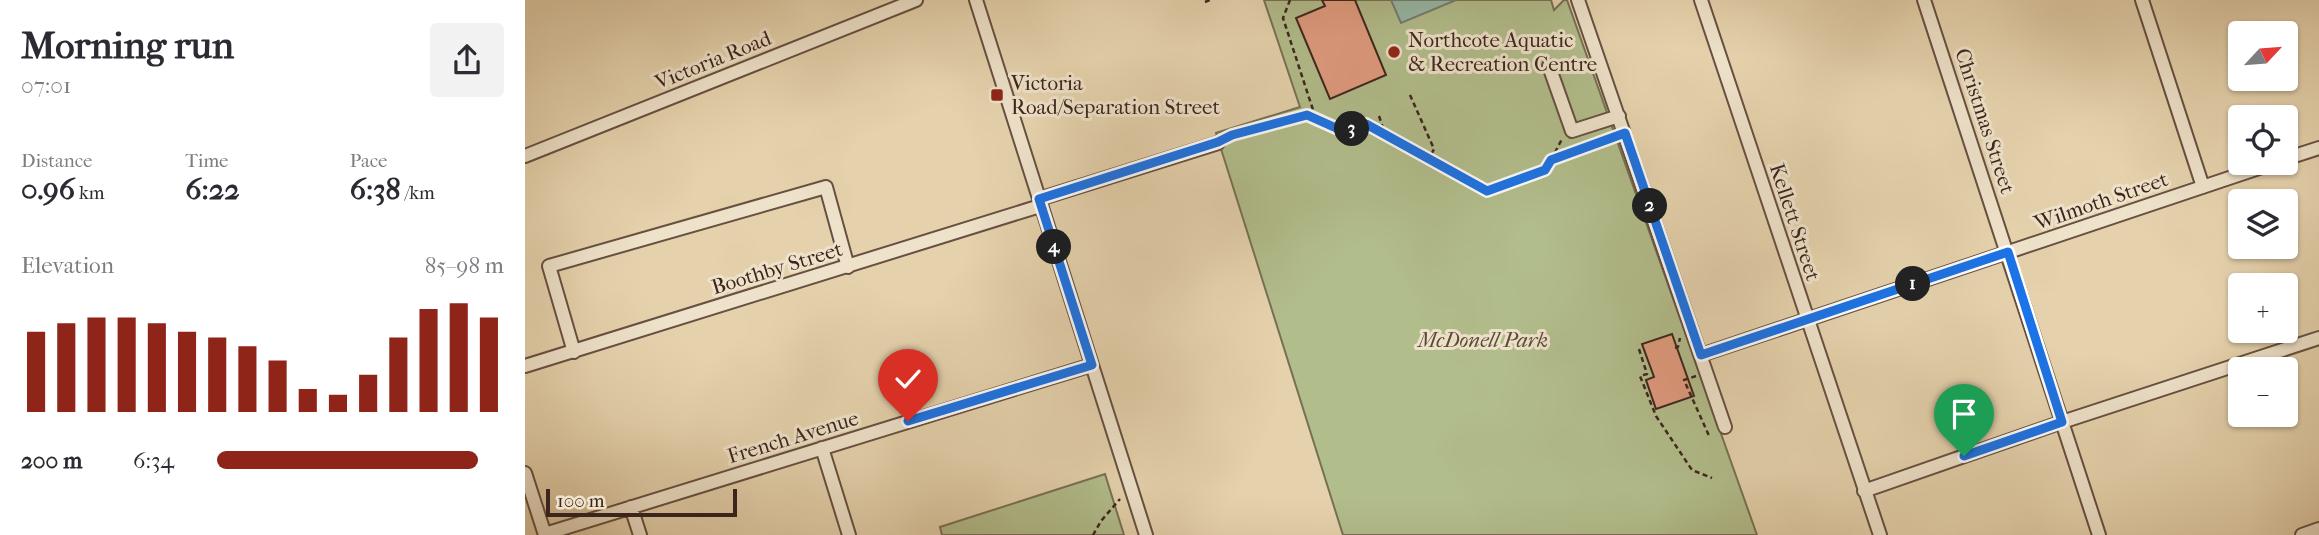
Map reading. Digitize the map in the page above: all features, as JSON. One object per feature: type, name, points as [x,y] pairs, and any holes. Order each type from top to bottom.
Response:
[{"type":"street","name":"Victoria Road","points":[[525,156],[916,0]]},
{"type":"street","points":[[976,0],[1146,535]]},
{"type":"street","points":[[1579,0],[1725,427]]},
{"type":"street","name":"Kellett Street","points":[[1701,0],[1880,535]]},
{"type":"street","name":"Christmas Street","points":[[1924,0],[2099,535]]},
{"type":"street","points":[[2142,0],[2203,187]]},
{"type":"street","points":[[1549,66],[1572,131],[1619,116]]},
{"type":"street","name":"Boothby Street","points":[[525,366],[848,267],[1218,142]]},
{"type":"street","points":[[2298,155],[2319,148]]},
{"type":"street","name":"Wilmoth Street","points":[[1701,355],[2238,175]]},
{"type":"street","points":[[574,352],[549,266],[826,187],[848,267]]},
{"type":"street","points":[[1864,491],[2062,422],[2319,338]]},
{"type":"street","name":"French Avenue","points":[[545,534],[1092,365]]},
{"type":"street","points":[[822,448],[849,535]]},
{"type":"street","points":[[525,473],[545,534]]},
{"type":"street","points":[[631,507],[640,535]]},
{"type":"street","points":[[2302,535],[2319,529]]},
{"type":"path","points":[[1290,0],[1283,18],[1316,119]]},
{"type":"path","points":[[1410,96],[1434,149],[1429,159]]},
{"type":"path","points":[[1218,142],[1232,135],[1307,115],[1345,132],[1366,124],[1487,191],[1545,170],[1570,125]]},
{"type":"path","points":[[1379,116],[1385,134]]},
{"type":"path","points":[[1551,160],[1625,133]]},
{"type":"path","points":[[1639,349],[1647,374],[1640,376],[1656,416],[1692,470],[1712,478]]},
{"type":"path","points":[[1706,372],[1684,380],[1710,438]]},
{"type":"path","points":[[1093,535],[1120,499]]},
{"type":"green space","name":"McDonell Park","points":[[1264,0],[1551,0],[1554,10],[1567,0],[1757,535],[1343,535],[1216,133],[1300,107]]},
{"type":"green space","points":[[1105,474],[1124,535],[942,535],[940,527]]},
{"type":"shaded area","points":[[1391,0],[1456,0],[1401,23]]},
{"type":"building","points":[[1322,0],[1355,0],[1386,75],[1330,99],[1296,18],[1325,6]]},
{"type":"building","points":[[1672,334],[1694,396],[1656,409],[1646,380],[1654,377],[1642,344]]},
{"type":"place","name":"Northcote Aquatic & Recreation Centre","points":[[1394,52]]},
{"type":"place","name":"Victoria Road/Separation Street","points":[[997,95]]},
{"type":"route","points":[[908,421],[1092,365],[1039,199],[1218,142],[1225,137],[1307,115],[1345,132],[1366,124],[1487,191],[1545,170],[1551,160],[1625,133],[1701,355],[2008,252],[2062,422],[1964,456]]}]
